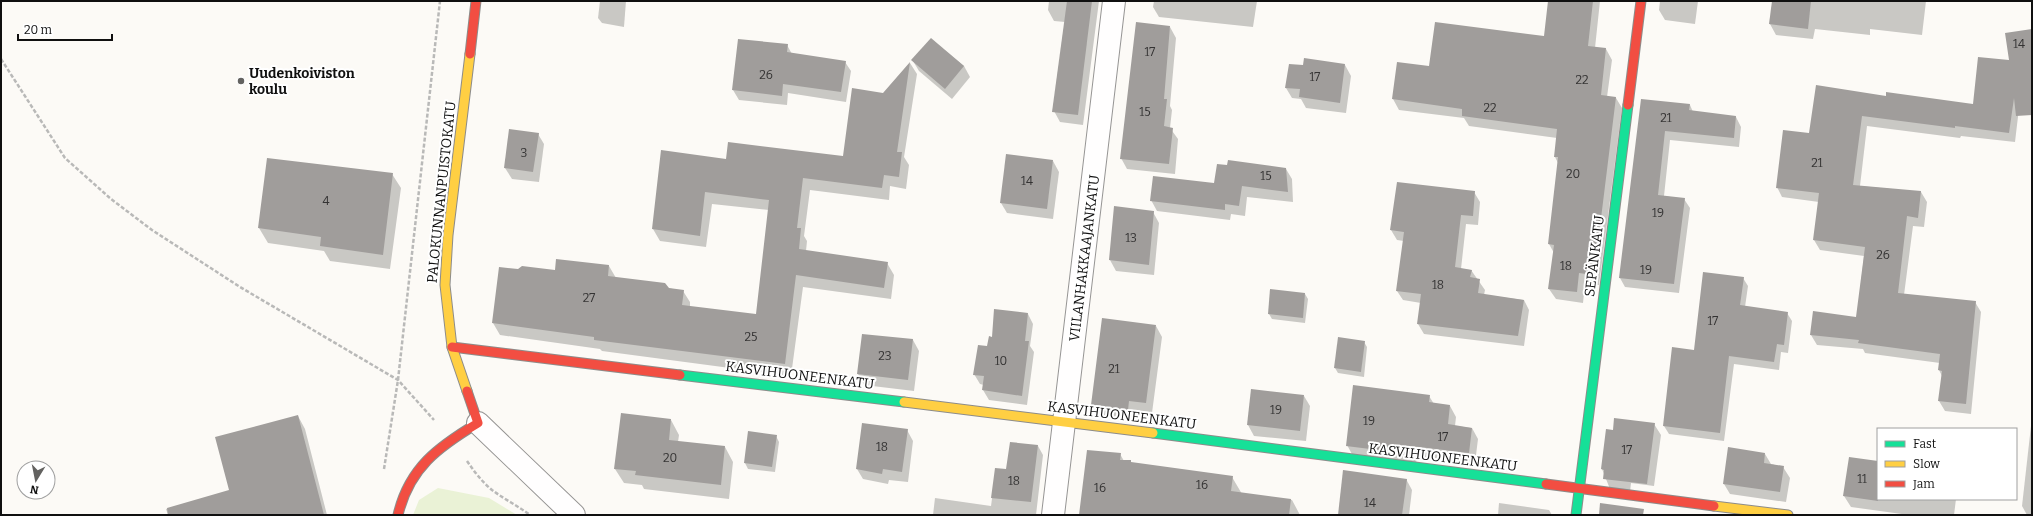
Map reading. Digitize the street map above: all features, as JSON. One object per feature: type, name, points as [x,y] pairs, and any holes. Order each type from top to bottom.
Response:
[{"type":"street","name":"PALOKUNNANPUISTOKATU","points":[[476,1],[448,242],[445,285],[452,346],[478,423]]},
{"type":"street","name":"VIILANHAKKAAJANKATU","points":[[1053,515],[1114,1]]},
{"type":"street","name":"SEPÄNKATU","points":[[1576,515],[1640,1]]},
{"type":"street","name":"KASVIHUONEENKATU","points":[[452,346],[1065,422],[1788,515]]},
{"type":"street","points":[[398,515],[404,489],[419,467],[451,438],[478,423],[574,515]]},
{"type":"path","points":[[384,470],[398,380],[440,1]]},
{"type":"path","points":[[1,59],[65,158],[110,199],[152,230],[240,287],[398,380],[451,438],[475,473],[492,490],[514,503],[530,515]]},
{"type":"green space","points":[[438,488],[489,498],[517,515],[413,515],[419,500]]},
{"type":"building","points":[[1067,1],[1092,1],[1078,115],[1052,112]]},
{"type":"building","points":[[1548,1],[1593,1],[1588,46],[1606,48],[1601,95],[1616,97],[1594,275],[1579,273],[1577,292],[1548,289],[1554,245],[1548,244],[1558,157],[1554,157],[1557,129],[1462,116],[1462,109],[1392,99],[1397,62],[1429,66],[1435,22],[1544,36]]},
{"type":"building","points":[[1772,1],[1811,1],[1808,29],[1769,24]]},
{"type":"building","points":[[1136,22],[1170,26],[1164,99],[1167,99],[1164,126],[1173,128],[1169,164],[1120,159]]},
{"type":"building","points":[[2032,29],[2032,115],[2016,116],[2014,98],[2009,133],[1955,126],[1955,128],[1862,116],[1853,185],[1921,191],[1918,218],[1907,216],[1898,293],[1976,301],[1966,404],[1938,401],[1942,371],[1938,370],[1940,354],[1858,343],[1859,340],[1810,335],[1813,311],[1856,317],[1865,247],[1813,240],[1819,193],[1776,188],[1783,130],[1809,133],[1816,85],[1886,96],[1886,92],[1973,104],[1978,57],[2009,60],[2005,33]]},
{"type":"building","points":[[931,38],[964,66],[945,89],[911,60]]},
{"type":"building","points":[[738,39],[788,44],[787,52],[846,61],[841,92],[783,84],[782,96],[732,90]]},
{"type":"building","points":[[1304,58],[1345,64],[1340,103],[1299,97],[1300,89],[1285,88],[1289,64],[1303,65]]},
{"type":"building","points":[[910,62],[897,152],[902,152],[899,177],[884,175],[882,188],[803,178],[797,228],[801,228],[799,249],[888,262],[884,288],[796,275],[785,364],[594,340],[594,337],[492,323],[499,267],[518,269],[522,266],[555,270],[556,259],[609,265],[608,276],[665,283],[669,288],[684,290],[682,305],[756,314],[769,200],[705,192],[700,236],[652,229],[661,150],[726,159],[728,142],[843,156],[852,88],[883,93]]},
{"type":"building","points":[[1641,99],[1690,104],[1689,110],[1736,116],[1734,138],[1665,131],[1658,195],[1685,198],[1674,284],[1619,278]]},
{"type":"building","points":[[509,129],[539,133],[533,172],[504,168]]},
{"type":"building","points":[[1006,154],[1053,160],[1047,209],[1000,203]]},
{"type":"building","points":[[267,158],[393,173],[383,255],[320,246],[321,237],[258,228]]},
{"type":"building","points":[[1228,160],[1286,168],[1288,192],[1242,186],[1239,206],[1225,204],[1225,210],[1150,201],[1153,176],[1214,183],[1217,164],[1227,165]]},
{"type":"building","points":[[1397,182],[1475,191],[1473,216],[1461,215],[1455,267],[1472,270],[1470,277],[1480,279],[1478,293],[1524,300],[1518,336],[1417,324],[1421,294],[1396,291],[1404,232],[1390,230]]},
{"type":"building","points":[[1114,206],[1154,211],[1149,265],[1109,260]]},
{"type":"building","points":[[1703,272],[1744,277],[1740,305],[1788,312],[1784,345],[1777,344],[1774,362],[1729,356],[1720,433],[1663,426],[1672,347],[1694,350]]},
{"type":"building","points":[[1270,289],[1305,293],[1303,318],[1268,314]]},
{"type":"building","points":[[994,309],[1028,313],[1025,341],[1029,341],[1022,396],[982,390],[984,376],[973,375],[978,345],[987,346],[989,336],[992,337]]},
{"type":"building","points":[[1102,318],[1156,325],[1146,403],[1129,401],[1128,410],[1091,405]]},
{"type":"building","points":[[862,334],[913,339],[908,380],[857,374]]},
{"type":"building","points":[[1338,337],[1365,341],[1361,372],[1334,368]]},
{"type":"building","points":[[1353,385],[1430,395],[1429,402],[1450,405],[1448,424],[1472,428],[1469,453],[1411,446],[1410,454],[1346,446]]},
{"type":"building","points":[[1251,389],[1304,395],[1300,431],[1247,425]]},
{"type":"building","points":[[621,413],[671,419],[669,440],[725,446],[721,485],[635,475],[636,471],[614,469]]},
{"type":"building","points":[[298,415],[324,515],[168,515],[167,508],[229,490],[215,437]]},
{"type":"building","points":[[1614,418],[1655,423],[1647,484],[1603,479],[1604,470],[1601,469],[1606,429],[1613,430]]},
{"type":"building","points":[[862,423],[908,429],[902,472],[883,469],[882,474],[856,469]]},
{"type":"building","points":[[748,431],[777,435],[772,467],[744,463]]},
{"type":"building","points":[[1010,442],[1038,445],[1031,502],[991,498],[995,468],[1006,469]]},
{"type":"building","points":[[1728,447],[1765,453],[1764,463],[1784,466],[1780,492],[1723,484]]},
{"type":"building","points":[[1087,450],[1121,453],[1120,460],[1131,460],[1131,462],[1233,476],[1231,491],[1291,499],[1289,515],[1079,515]]},
{"type":"building","points":[[1849,457],[1877,461],[1878,501],[1843,496]]},
{"type":"building","points":[[1343,470],[1407,479],[1402,515],[1338,515]]},
{"type":"building","points":[[1600,503],[1644,509],[1643,515],[1599,515]]},
{"type":"traffic: fast","points":[[1576,515],[1628,105]]},
{"type":"traffic: fast","points":[[680,375],[904,402]]},
{"type":"traffic: fast","points":[[1153,433],[1546,484]]},
{"type":"traffic: slow","points":[[467,391],[452,347],[445,285],[448,235],[470,54]]},
{"type":"traffic: slow","points":[[904,402],[1153,433]]},
{"type":"traffic: slow","points":[[1714,506],[1788,515]]},
{"type":"traffic: jam","points":[[470,54],[476,1]]},
{"type":"traffic: jam","points":[[1628,105],[1641,1]]},
{"type":"traffic: jam","points":[[452,347],[680,375]]},
{"type":"traffic: jam","points":[[398,515],[410,484],[427,460],[450,441],[478,423],[467,391]]},
{"type":"traffic: jam","points":[[1546,484],[1714,506]]},
{"type":"place","name":"Uudenkoiviston koulu","points":[[241,81]]}]
